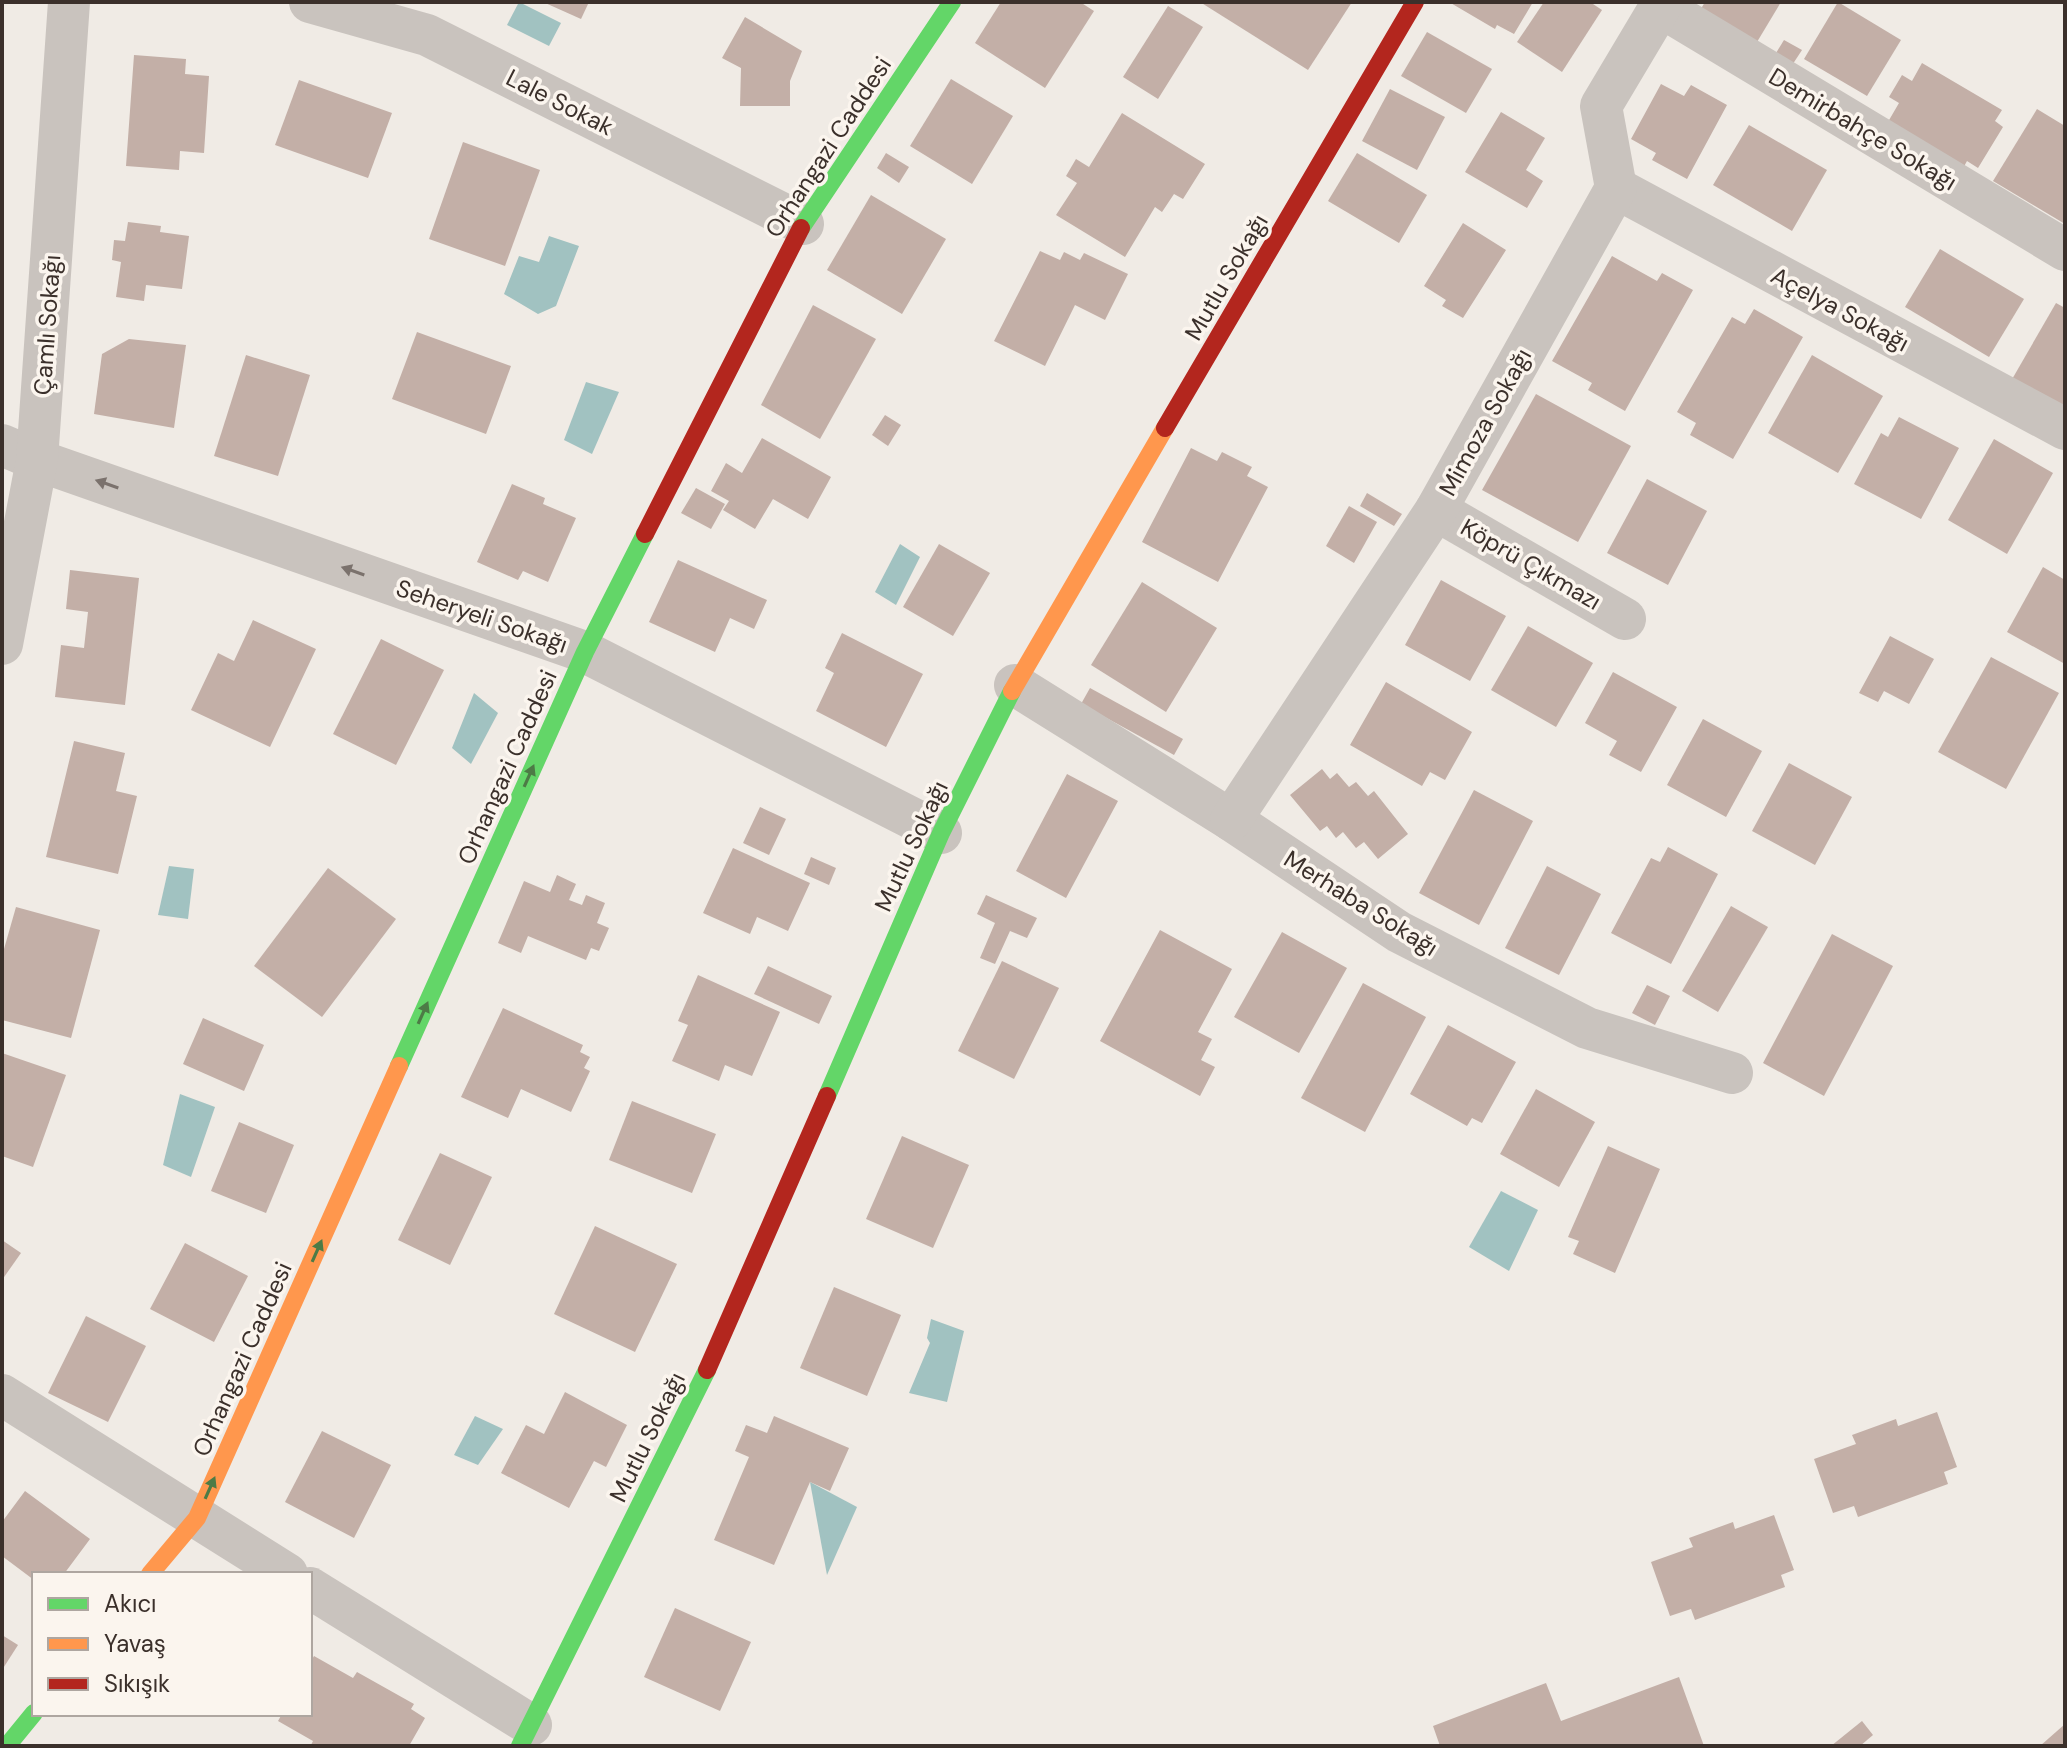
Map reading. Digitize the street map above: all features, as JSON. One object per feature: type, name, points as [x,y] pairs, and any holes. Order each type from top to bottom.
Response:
[{"type":"street","name":"Çamlı Sokağı","points":[[2,644],[69,2]]},
{"type":"street","name":"Lale Sokak","points":[[310,2],[433,18],[803,224]]},
{"type":"street","name":"Orhangazi Caddesi","points":[[152,1572],[197,1518],[585,652],[803,224],[952,2]]},
{"type":"street","name":"Mutlu Sokağı","points":[[525,1736],[707,1370],[941,833],[1015,685],[1415,2]]},
{"type":"street","points":[[1616,188],[1601,106],[1662,4]]},
{"type":"street","name":"Demirbahçe Sokağı","points":[[1662,4],[2065,250]]},
{"type":"street","name":"Açelya Sokağı","points":[[1616,188],[2065,429]]},
{"type":"street","name":"Mimoza Sokağı","points":[[1231,820],[1436,510],[1616,188]]},
{"type":"street","name":"Seheryeli Sokağı","points":[[20,452],[585,652],[941,833]]},
{"type":"street","name":"Köprü Çıkmazı","points":[[1436,510],[1625,619]]},
{"type":"street","name":"Merhaba Sokağı","points":[[1015,685],[1231,820],[1399,932],[1587,1028],[1732,1073]]},
{"type":"street","points":[[2,1395],[284,1572]]},
{"type":"street","points":[[312,1589],[525,1736]]},
{"type":"street","points":[[7,1746],[32,1715]]},
{"type":"water","points":[[519,2],[561,23],[549,46],[507,25]]},
{"type":"water","points":[[549,236],[579,246],[556,306],[538,314],[504,294],[519,256],[539,262]]},
{"type":"water","points":[[586,382],[619,392],[592,454],[564,440]]},
{"type":"water","points":[[900,544],[920,557],[896,605],[875,592]]},
{"type":"water","points":[[474,693],[498,713],[471,764],[452,748]]},
{"type":"water","points":[[169,866],[194,869],[188,919],[158,915]]},
{"type":"water","points":[[180,1094],[215,1107],[191,1177],[163,1165]]},
{"type":"water","points":[[1501,1191],[1538,1210],[1509,1271],[1469,1247]]},
{"type":"water","points":[[931,1319],[964,1331],[947,1402],[909,1393],[930,1343],[927,1338]]},
{"type":"water","points":[[475,1416],[503,1429],[478,1465],[454,1455]]},
{"type":"water","points":[[810,1482],[857,1507],[827,1575]]},
{"type":"building","points":[[543,2],[589,2],[581,19]]},
{"type":"building","points":[[1001,2],[1080,2],[1094,11],[1045,88],[975,43]]},
{"type":"building","points":[[1200,2],[1352,2],[1308,70]]},
{"type":"building","points":[[1449,2],[1533,2],[1514,34],[1497,25],[1495,29]]},
{"type":"building","points":[[1544,2],[1590,2],[1602,10],[1562,72],[1517,42]]},
{"type":"building","points":[[1705,2],[1781,2],[1754,47],[1699,12]]},
{"type":"building","points":[[1838,2],[1901,40],[1867,96],[1804,59]]},
{"type":"building","points":[[1168,6],[1203,27],[1158,99],[1123,77]]},
{"type":"building","points":[[745,17],[802,51],[790,81],[790,106],[740,106],[741,68],[722,58]]},
{"type":"building","points":[[1427,32],[1492,69],[1466,113],[1401,76]]},
{"type":"building","points":[[1784,40],[1802,50],[1785,76],[1768,66]]},
{"type":"building","points":[[134,55],[186,59],[185,74],[209,76],[204,153],[180,151],[179,170],[126,166]]},
{"type":"building","points":[[1922,63],[2002,110],[1995,121],[2003,127],[1978,168],[1967,161],[1961,172],[1885,127],[1899,103],[1889,97],[1902,75],[1912,81]]},
{"type":"building","points":[[951,79],[1013,116],[972,184],[910,146]]},
{"type":"building","points":[[299,80],[392,113],[368,178],[275,145]]},
{"type":"building","points":[[1661,84],[1684,96],[1691,85],[1727,105],[1687,179],[1652,160],[1656,153],[1631,139]]},
{"type":"building","points":[[1390,89],[1445,117],[1417,170],[1362,141]]},
{"type":"building","points":[[2037,109],[2065,126],[2065,224],[1993,181]]},
{"type":"building","points":[[1501,112],[1545,138],[1526,170],[1543,181],[1527,208],[1465,172]]},
{"type":"building","points":[[1122,113],[1205,164],[1183,199],[1174,194],[1162,212],[1155,207],[1125,257],[1056,215],[1077,183],[1066,176],[1076,159],[1089,167]]},
{"type":"building","points":[[1749,125],[1827,170],[1792,231],[1713,185]]},
{"type":"building","points":[[463,142],[540,170],[505,266],[429,239]]},
{"type":"building","points":[[886,153],[909,167],[899,183],[877,168]]},
{"type":"building","points":[[1357,153],[1427,195],[1399,243],[1328,201]]},
{"type":"building","points":[[871,195],[946,239],[902,314],[827,270]]},
{"type":"building","points":[[128,222],[161,226],[160,232],[189,236],[182,289],[146,285],[144,301],[116,297],[121,262],[112,260],[114,240],[125,241]]},
{"type":"building","points":[[1463,223],[1506,250],[1463,318],[1442,306],[1446,300],[1424,286]]},
{"type":"building","points":[[1940,249],[2024,299],[1989,357],[1905,307]]},
{"type":"building","points":[[1040,251],[1060,260],[1064,252],[1080,260],[1084,253],[1128,274],[1105,320],[1075,305],[1045,366],[994,341]]},
{"type":"building","points":[[1612,256],[1657,281],[1662,273],[1693,290],[1625,411],[1588,390],[1592,383],[1552,361]]},
{"type":"building","points":[[2056,303],[2065,308],[2065,412],[2011,381]]},
{"type":"building","points":[[813,305],[876,339],[820,439],[761,405]]},
{"type":"building","points":[[1754,309],[1803,337],[1733,459],[1690,435],[1696,423],[1677,412],[1732,317],[1745,324]]},
{"type":"building","points":[[417,332],[511,366],[486,434],[392,399]]},
{"type":"building","points":[[129,339],[186,345],[174,428],[94,414],[102,354]]},
{"type":"building","points":[[246,355],[310,375],[278,476],[214,456]]},
{"type":"building","points":[[1812,355],[1883,396],[1838,473],[1768,433]]},
{"type":"building","points":[[1536,394],[1631,446],[1578,542],[1482,490]]},
{"type":"building","points":[[885,415],[901,425],[888,446],[872,435]]},
{"type":"building","points":[[1899,417],[1959,448],[1921,519],[1854,484],[1881,433],[1888,437]]},
{"type":"building","points":[[762,438],[831,477],[808,519],[773,499],[755,529],[723,510],[729,501],[711,491],[726,463],[742,473]]},
{"type":"building","points":[[1994,439],[2053,473],[2007,554],[1948,520]]},
{"type":"building","points":[[1191,448],[1217,461],[1222,452],[1252,467],[1247,476],[1268,487],[1218,582],[1142,542]]},
{"type":"building","points":[[1647,479],[1707,511],[1668,585],[1607,553]]},
{"type":"building","points":[[512,484],[545,498],[543,504],[576,518],[548,582],[523,571],[518,580],[477,562]]},
{"type":"building","points":[[696,488],[725,504],[711,529],[681,513]]},
{"type":"building","points":[[1367,493],[1402,514],[1394,526],[1360,506]]},
{"type":"building","points":[[1349,506],[1377,522],[1354,563],[1326,546]]},
{"type":"building","points":[[939,544],[990,573],[953,636],[903,607]]},
{"type":"building","points":[[678,560],[767,600],[754,629],[730,618],[715,652],[649,622]]},
{"type":"building","points":[[2043,567],[2065,580],[2065,664],[2007,632]]},
{"type":"building","points":[[70,570],[139,578],[125,705],[55,697],[61,645],[84,648],[88,612],[66,609]]},
{"type":"building","points":[[1441,580],[1506,616],[1470,681],[1405,645]]},
{"type":"building","points":[[1142,582],[1217,628],[1166,712],[1091,665]]},
{"type":"building","points":[[253,620],[316,649],[270,747],[191,710],[218,653],[234,661]]},
{"type":"building","points":[[1528,626],[1593,663],[1556,727],[1491,690]]},
{"type":"building","points":[[842,633],[923,674],[886,747],[816,711],[834,673],[825,668]]},
{"type":"building","points":[[1890,636],[1934,659],[1909,704],[1884,691],[1878,702],[1859,693]]},
{"type":"building","points":[[381,639],[444,670],[396,765],[333,734]]},
{"type":"building","points":[[1991,657],[2059,693],[2006,789],[1938,752]]},
{"type":"building","points":[[1613,672],[1677,707],[1641,772],[1609,755],[1617,741],[1585,723]]},
{"type":"building","points":[[1386,682],[1472,732],[1445,780],[1430,772],[1422,786],[1350,745]]},
{"type":"building","points":[[1090,688],[1183,739],[1174,755],[1081,704]]},
{"type":"building","points":[[1703,719],[1762,751],[1726,817],[1667,785]]},
{"type":"building","points":[[74,741],[125,753],[116,791],[137,796],[118,874],[46,857]]},
{"type":"building","points":[[1789,763],[1852,797],[1815,865],[1752,831]]},
{"type":"building","points":[[1322,769],[1330,779],[1337,773],[1349,787],[1356,782],[1368,796],[1374,791],[1408,834],[1378,859],[1364,842],[1356,848],[1343,832],[1336,838],[1327,826],[1320,831],[1290,795]]},
{"type":"building","points":[[1067,774],[1118,801],[1066,898],[1016,871]]},
{"type":"building","points":[[1474,790],[1533,821],[1479,925],[1419,893]]},
{"type":"building","points":[[760,807],[786,819],[769,855],[743,843]]},
{"type":"building","points":[[1668,847],[1718,874],[1671,964],[1611,933],[1651,858],[1660,862]]},
{"type":"building","points":[[733,848],[810,883],[788,931],[757,917],[750,934],[703,913]]},
{"type":"building","points":[[811,857],[836,868],[829,885],[804,874]]},
{"type":"building","points":[[1547,866],[1601,894],[1559,975],[1505,948]]},
{"type":"building","points":[[328,868],[396,919],[322,1017],[254,966]]},
{"type":"building","points":[[557,875],[576,884],[569,900],[582,905],[586,895],[605,903],[597,923],[609,928],[599,951],[591,948],[586,960],[528,936],[521,953],[498,943],[524,881],[550,892]]},
{"type":"building","points":[[986,895],[1037,918],[1027,938],[1010,931],[995,964],[980,958],[995,923],[977,914]]},
{"type":"building","points":[[1731,906],[1768,927],[1718,1012],[1682,991]]},
{"type":"building","points":[[16,907],[100,930],[71,1038],[2,1020],[2,956]]},
{"type":"building","points":[[1160,930],[1232,969],[1198,1032],[1212,1039],[1201,1060],[1215,1067],[1200,1096],[1100,1041]]},
{"type":"building","points":[[1282,932],[1347,968],[1299,1053],[1234,1017]]},
{"type":"building","points":[[1832,934],[1893,966],[1824,1096],[1763,1063]]},
{"type":"building","points":[[1002,961],[1059,988],[1014,1079],[958,1051]]},
{"type":"building","points":[[768,966],[832,996],[819,1024],[754,994]]},
{"type":"building","points":[[698,975],[780,1012],[752,1076],[725,1065],[719,1081],[672,1061],[688,1025],[678,1021]]},
{"type":"building","points":[[1363,983],[1426,1017],[1365,1132],[1301,1098]]},
{"type":"building","points":[[1647,985],[1670,996],[1655,1025],[1632,1013]]},
{"type":"building","points":[[503,1008],[583,1045],[580,1052],[590,1057],[584,1068],[590,1071],[571,1112],[521,1089],[508,1118],[461,1097]]},
{"type":"building","points":[[203,1018],[264,1045],[244,1091],[183,1064]]},
{"type":"building","points":[[1448,1025],[1516,1062],[1482,1123],[1472,1118],[1467,1126],[1410,1094]]},
{"type":"building","points":[[2,1053],[66,1075],[33,1167],[2,1156]]},
{"type":"building","points":[[1536,1089],[1595,1122],[1559,1187],[1500,1154]]},
{"type":"building","points":[[632,1101],[716,1134],[692,1193],[609,1160]]},
{"type":"building","points":[[239,1122],[294,1145],[266,1213],[211,1191]]},
{"type":"building","points":[[902,1136],[969,1165],[933,1248],[866,1219]]},
{"type":"building","points":[[1608,1146],[1660,1169],[1615,1273],[1573,1254],[1579,1241],[1568,1237]]},
{"type":"building","points":[[440,1153],[492,1177],[450,1265],[398,1240]]},
{"type":"building","points":[[595,1226],[677,1264],[635,1352],[554,1314]]},
{"type":"building","points":[[2,1240],[21,1253],[2,1280]]},
{"type":"building","points":[[185,1243],[248,1276],[214,1342],[150,1309]]},
{"type":"building","points":[[834,1287],[901,1315],[867,1396],[800,1368]]},
{"type":"building","points":[[86,1316],[146,1346],[108,1422],[48,1393]]},
{"type":"building","points":[[565,1392],[627,1425],[606,1467],[594,1461],[569,1508],[501,1473],[526,1425],[544,1434]]},
{"type":"building","points":[[1937,1412],[1957,1467],[1944,1472],[1948,1484],[1858,1517],[1854,1506],[1833,1513],[1814,1459],[1856,1444],[1852,1435],[1896,1419],[1898,1426]]},
{"type":"building","points":[[774,1416],[849,1448],[830,1491],[810,1482],[774,1565],[714,1540],[749,1457],[735,1451],[746,1425],[767,1433]]},
{"type":"building","points":[[322,1431],[391,1465],[354,1538],[285,1502]]},
{"type":"building","points":[[25,1491],[90,1539],[65,1572],[32,1572],[32,1578],[2,1556],[2,1522]]},
{"type":"building","points":[[1774,1515],[1794,1570],[1781,1575],[1785,1587],[1695,1620],[1691,1609],[1670,1616],[1651,1562],[1693,1547],[1689,1538],[1733,1522],[1735,1529]]},
{"type":"building","points":[[675,1608],[751,1642],[720,1711],[644,1677]]},
{"type":"building","points":[[2,1635],[18,1645],[2,1670]]},
{"type":"building","points":[[314,1656],[353,1678],[357,1672],[414,1704],[411,1709],[425,1718],[409,1746],[314,1746],[311,1745],[313,1741],[278,1721],[281,1716],[312,1716]]},
{"type":"building","points":[[1679,1677],[1704,1746],[1440,1746],[1433,1726],[1546,1683],[1561,1721]]},
{"type":"building","points":[[1862,1721],[1873,1735],[1860,1746],[1831,1746]]},
{"type":"building","points":[[2065,1724],[2065,1746],[2040,1746]]},
{"type":"traffic: fast","points":[[801,228],[952,2]]},
{"type":"traffic: fast","points":[[399,1066],[585,652],[645,534]]},
{"type":"traffic: fast","points":[[827,1096],[941,833],[1012,691]]},
{"type":"traffic: fast","points":[[520,1746],[707,1370]]},
{"type":"traffic: fast","points":[[7,1746],[32,1715]]},
{"type":"traffic: slow","points":[[1012,691],[1165,428]]},
{"type":"traffic: slow","points":[[152,1572],[197,1518],[399,1066]]},
{"type":"traffic: jam","points":[[1165,428],[1415,2]]},
{"type":"traffic: jam","points":[[645,534],[801,228]]},
{"type":"traffic: jam","points":[[707,1370],[827,1096]]}]
